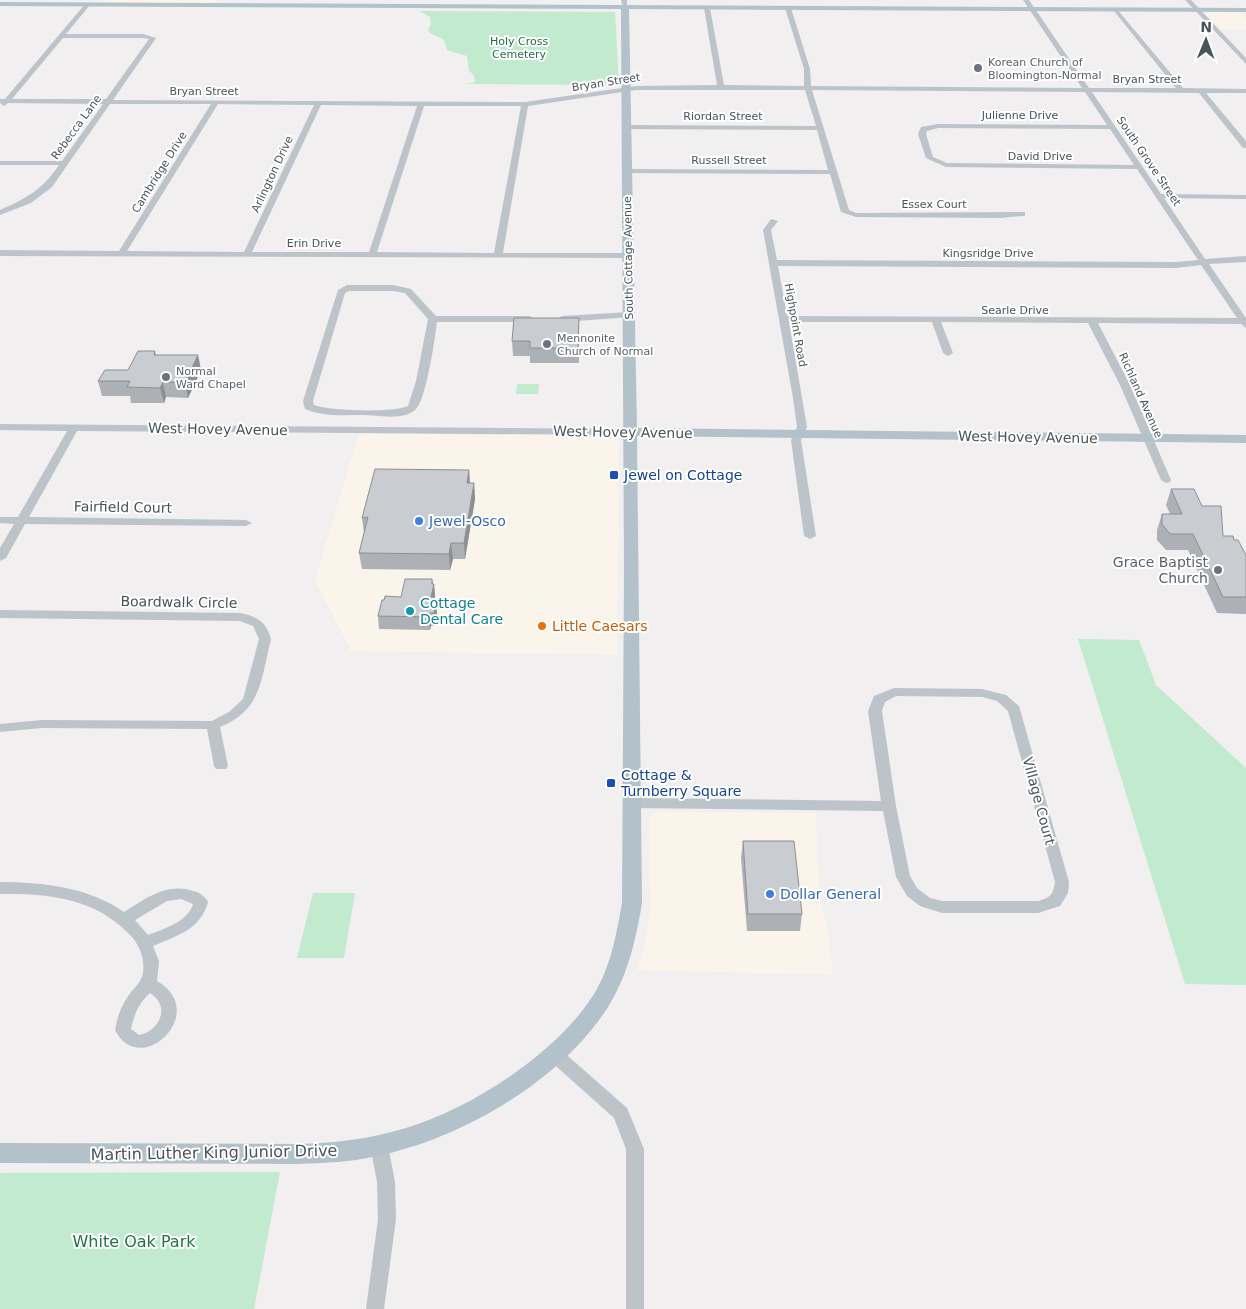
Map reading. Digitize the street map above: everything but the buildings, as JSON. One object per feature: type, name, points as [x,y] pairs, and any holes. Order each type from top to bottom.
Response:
[{"type":"main road","points":[[0,4],[625,4],[707,8],[1246,10]]},
{"type":"main road","name":"South Cottage Avenue","points":[[625,4],[632,569],[632,803]]},
{"type":"main road","name":"West Hovey Avenue","points":[[630,432],[1246,439]]},
{"type":"main road","name":"Martin Luther King Junior Drive","points":[[0,1153],[309,1154],[379,1145],[432,1129],[488,1102],[537,1069],[554,1054],[594,1011],[617,968],[626,941],[632,903],[632,803]]},
{"type":"street","name":"South Grove Street","points":[[1026,0],[1245,322]]},
{"type":"street","points":[[1188,0],[1246,62]]},
{"type":"street","points":[[0,108],[3,101],[93,3]]},
{"type":"street","points":[[707,8],[721,88]]},
{"type":"street","points":[[788,8],[806,69],[808,88],[832,172]]},
{"type":"street","points":[[1116,10],[1181,90]]},
{"type":"street","name":"Rebecca Lane","points":[[0,213],[28,201],[49,185],[153,38],[62,36]]},
{"type":"street","name":"Bryan Street","points":[[3,101],[525,104],[563,101],[625,89],[652,87],[1246,91]]},
{"type":"street","points":[[1200,90],[1246,146]]},
{"type":"street","name":"Cambridge Drive","points":[[122,253],[215,103]]},
{"type":"street","name":"Arlington Drive","points":[[247,254],[318,103]]},
{"type":"street","points":[[372,255],[421,104]]},
{"type":"street","points":[[498,256],[525,104]]},
{"type":"street","name":"Julienne Drive","points":[[941,164],[930,158],[922,134],[922,131],[927,128],[949,126],[1112,127]]},
{"type":"street","name":"Riordan Street","points":[[626,127],[819,128]]},
{"type":"street","points":[[0,163],[64,163]]},
{"type":"street","name":"David Drive","points":[[941,164],[954,166],[1140,168]]},
{"type":"street","name":"Russell Street","points":[[627,171],[832,172]]},
{"type":"street","name":"Essex Court","points":[[832,172],[843,210],[846,213],[856,215],[1000,216],[1022,214]]},
{"type":"street","points":[[1158,196],[1246,197]]},
{"type":"street","name":"Highpoint Road","points":[[774,221],[767,230],[802,427],[796,440],[810,536]]},
{"type":"street","name":"Erin Drive","points":[[1,253],[628,256]]},
{"type":"street","name":"Kingsridge Drive","points":[[773,263],[1176,265],[1246,259]]},
{"type":"street","points":[[434,319],[421,383],[415,405],[412,408],[398,412],[330,412],[314,410],[309,407],[308,402],[343,290],[354,287],[402,289],[412,294],[434,319],[536,319]]},
{"type":"street","points":[[555,319],[629,315]]},
{"type":"street","name":"Searle Drive","points":[[784,320],[1245,322]]},
{"type":"street","points":[[936,320],[948,353]]},
{"type":"street","name":"Richland Avenue","points":[[1092,321],[1125,385],[1166,480]]},
{"type":"street","name":"West Hovey Avenue","points":[[0,427],[630,432]]},
{"type":"street","points":[[0,558],[74,427]]},
{"type":"street","name":"Fairfield Court","points":[[0,520],[246,522]]},
{"type":"street","name":"Boardwalk Circle","points":[[0,614],[248,618],[256,622],[264,630],[265,640],[249,699],[238,712],[213,725],[42,724],[0,728]]},
{"type":"street","name":"Village Court","points":[[894,692],[982,693],[1001,698],[1014,709],[1062,882],[1061,893],[1055,902],[1038,907],[942,907],[925,902],[912,892],[903,877],[889,806],[874,711],[879,699],[894,692]]},
{"type":"street","points":[[213,725],[221,766]]},
{"type":"street","points":[[632,803],[889,806]]},
{"type":"street","points":[[0,888],[43,890],[88,899],[123,920],[130,925],[144,943],[150,960],[148,984]]},
{"type":"street","points":[[123,920],[164,896],[175,892],[194,896],[201,902],[201,908],[196,916],[186,924],[144,943]]},
{"type":"street","points":[[554,1054],[621,1113],[635,1149],[635,1309]]},
{"type":"street","points":[[375,1309],[387,1220],[386,1182],[379,1145]]},
{"type":"shaded area","points":[[103,0],[219,0],[211,3],[103,3]]},
{"type":"shaded area","points":[[1209,12],[1240,12],[1246,18],[1246,30],[1220,30],[1205,14]]},
{"type":"shaded area","points":[[359,433],[607,436],[619,441],[617,655],[351,651],[315,580]]},
{"type":"shaded area","points":[[657,812],[816,813],[819,897],[828,928],[833,975],[637,970],[645,943],[650,911],[649,818]]},
{"type":"green space","name":"Holy Cross Cemetery","points":[[419,11],[615,12],[619,85],[466,84],[475,82],[474,76],[469,70],[467,56],[447,50],[444,40],[428,30],[431,24],[430,17]]},
{"type":"green space","points":[[517,384],[539,384],[538,394],[516,394]]},
{"type":"green space","points":[[1078,639],[1139,640],[1156,685],[1246,768],[1246,985],[1185,984]]},
{"type":"green space","points":[[313,893],[355,893],[344,958],[297,958]]},
{"type":"green space","name":"White Oak Park","points":[[280,1172],[254,1309],[0,1309],[0,1173]]},
{"type":"place","name":"Korean Church of Bloomington-Normal","points":[[978,68]]},
{"type":"place","name":"Mennonite Church of Normal","points":[[547,344]]},
{"type":"place","name":"Normal Ward Chapel","points":[[166,377]]},
{"type":"place","name":"Jewel on Cottage","points":[[614,475]]},
{"type":"place","name":"Jewel-Osco","points":[[419,521]]},
{"type":"place","name":"Grace Baptist Church","points":[[1218,570]]},
{"type":"place","name":"Cottage Dental Care","points":[[410,611]]},
{"type":"place","name":"Little Caesars","points":[[542,626]]},
{"type":"place","name":"Cottage & Turnberry Square","points":[[611,783]]},
{"type":"place","name":"Dollar General","points":[[770,894]]}]
